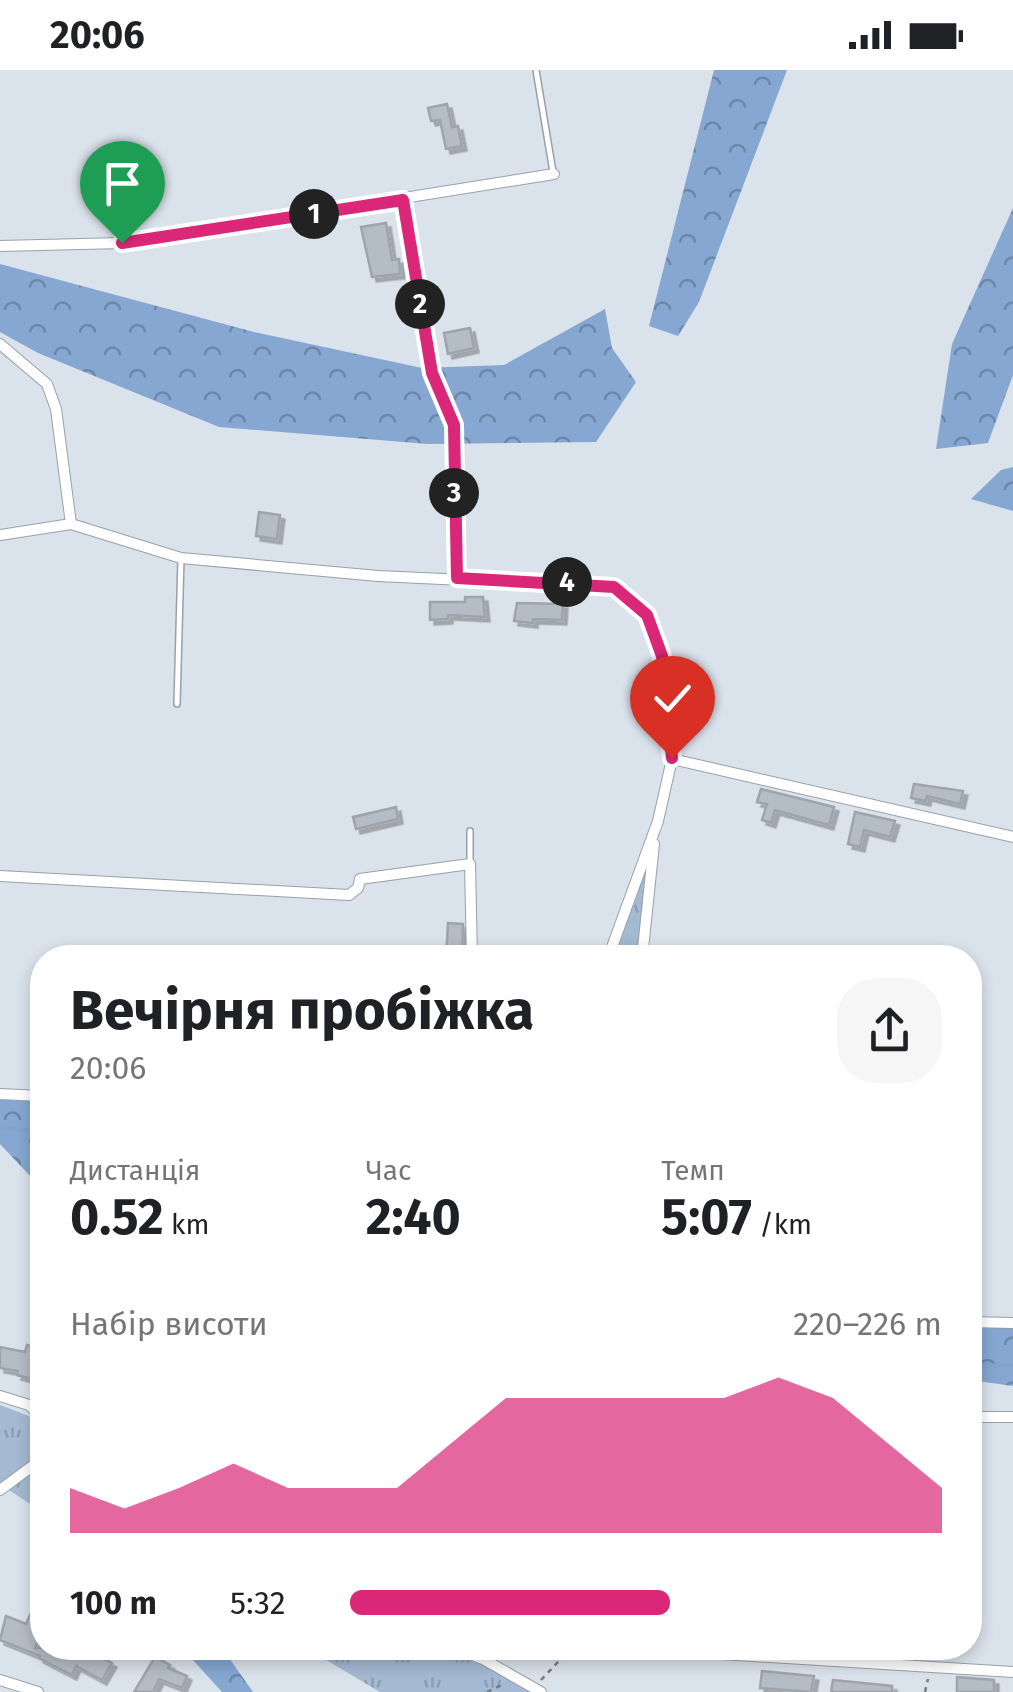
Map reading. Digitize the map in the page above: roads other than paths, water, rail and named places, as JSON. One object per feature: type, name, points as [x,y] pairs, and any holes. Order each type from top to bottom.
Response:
[{"type":"street","points":[[0,246],[122,243],[554,174]]},
{"type":"street","points":[[0,344],[46,384],[56,408],[71,524]]},
{"type":"street","points":[[0,358],[14,354]]},
{"type":"street","points":[[0,535],[71,524],[180,558],[378,576],[614,587],[647,615],[662,656],[672,758],[656,828],[643,945]]},
{"type":"street","points":[[672,758],[1013,838]]},
{"type":"street","points":[[613,945],[656,828]]},
{"type":"street","points":[[0,876],[348,895],[358,888],[360,879],[470,864],[472,945]]},
{"type":"street","points":[[0,1094],[30,1095]]},
{"type":"street","points":[[982,1322],[1013,1323]]},
{"type":"street","points":[[0,1396],[30,1406]]},
{"type":"street","points":[[982,1417],[1013,1417]]},
{"type":"street","points":[[0,1490],[30,1469]]},
{"type":"street","points":[[484,1660],[541,1692]]},
{"type":"street","points":[[851,1660],[1013,1672]]},
{"type":"street","points":[[0,1680],[38,1692]]},
{"type":"lane","points":[[536,70],[554,174]]},
{"type":"lane","points":[[403,200],[432,373],[454,425],[457,578]]},
{"type":"lane","points":[[177,704],[180,558]]},
{"type":"lane","points":[[470,830],[470,864]]},
{"type":"waterway","points":[[0,1127],[30,1131]]},
{"type":"waterway","points":[[982,1366],[1013,1365]]}]
